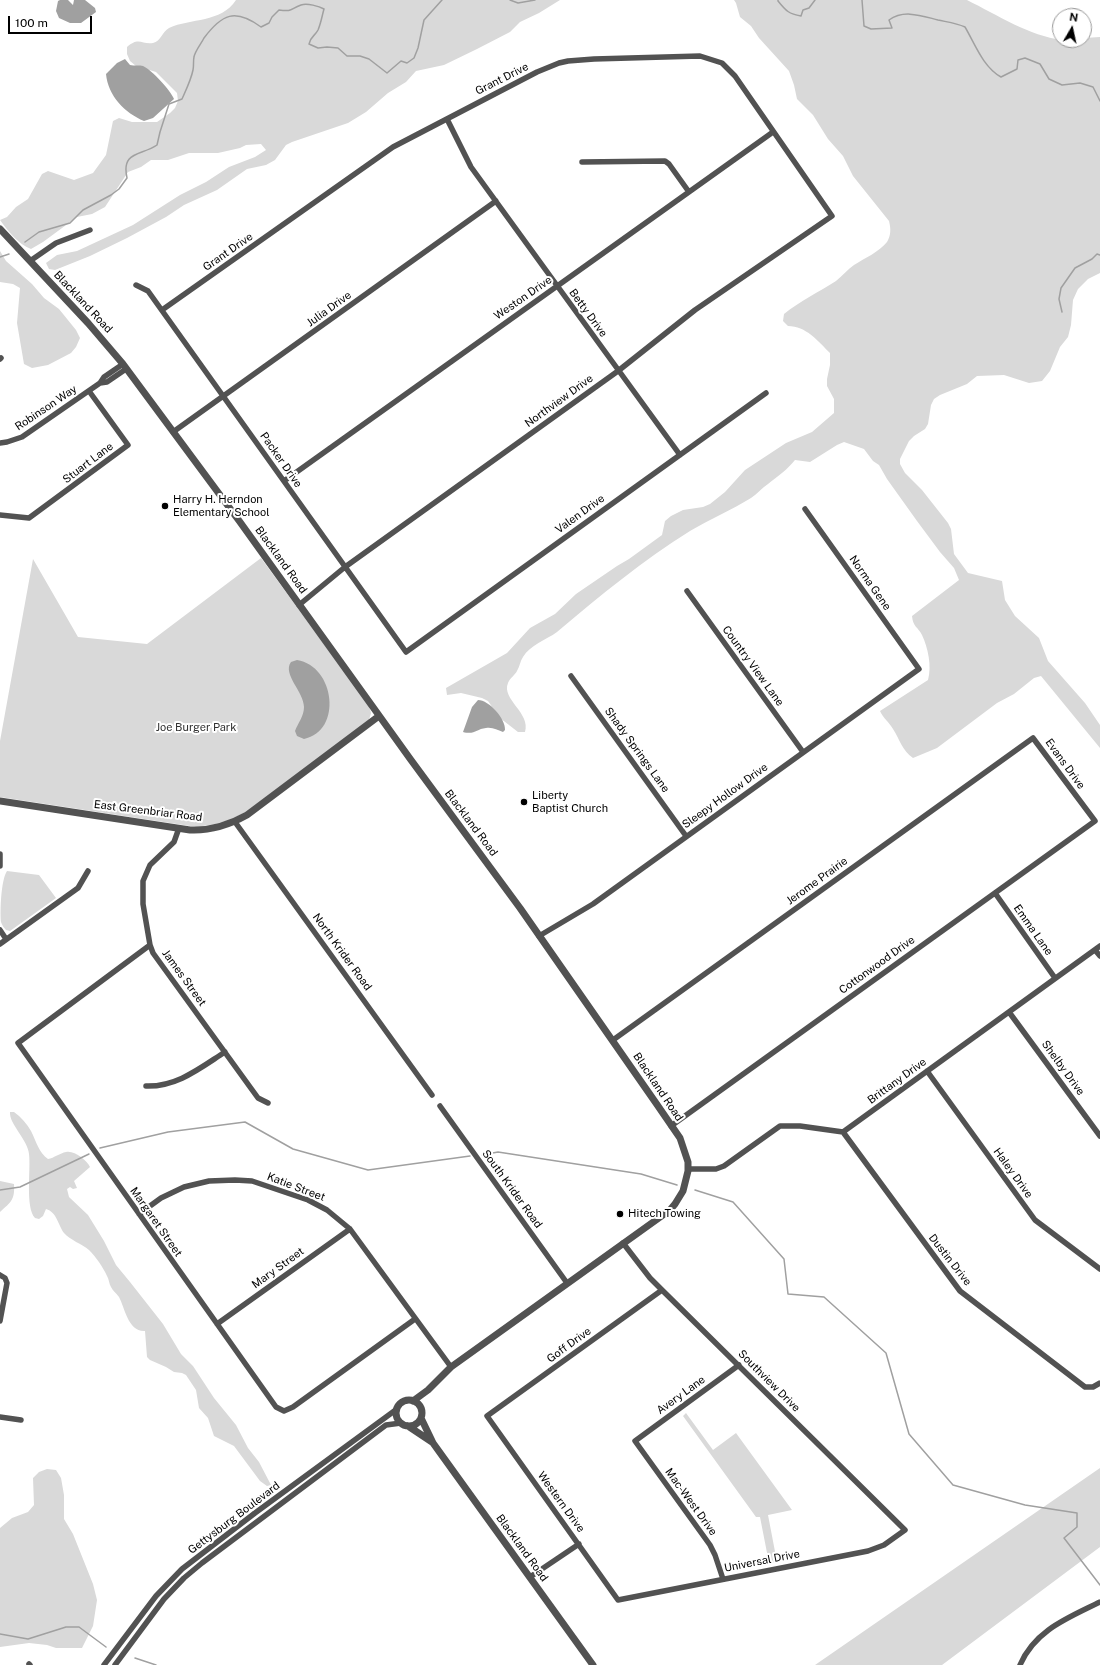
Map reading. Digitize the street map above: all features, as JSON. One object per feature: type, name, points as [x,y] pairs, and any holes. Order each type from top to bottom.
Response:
[{"type":"street","name":"Grant Drive","points":[[162,310],[393,147],[537,72],[568,61],[700,56],[715,60],[727,68],[738,80],[832,216]]},
{"type":"street","name":"Betty Drive","points":[[447,119],[471,167],[680,455]]},
{"type":"street","name":"Weston Drive","points":[[284,480],[773,132]]},
{"type":"street","points":[[582,162],[665,161],[669,164],[688,192]]},
{"type":"street","name":"Julia Drive","points":[[173,432],[496,201]]},
{"type":"street","name":"Northview Drive","points":[[299,605],[345,567],[618,371],[696,310],[832,216]]},
{"type":"street","name":"Blackland Road","points":[[0,229],[88,323],[124,366],[540,936],[613,1040],[683,1144],[688,1169],[683,1191],[675,1204],[624,1243],[451,1367],[428,1390],[413,1401]]},
{"type":"street","points":[[30,261],[56,243],[90,230]]},
{"type":"street","name":"Packer Drive","points":[[136,285],[148,291],[162,310],[406,652]]},
{"type":"street","name":"Robinson Way","points":[[0,442],[7,442],[22,437],[100,383],[107,382],[124,366]]},
{"type":"street","name":"Stuart Lane","points":[[0,515],[29,518],[128,446],[89,391]]},
{"type":"street","name":"Valen Drive","points":[[406,652],[766,393]]},
{"type":"street","name":"Norma Gene","points":[[805,509],[919,669]]},
{"type":"street","name":"Country View Lane","points":[[687,591],[803,752]]},
{"type":"street","name":"Sleepy Hollow Drive","points":[[540,936],[593,904],[919,669]]},
{"type":"street","name":"Shady Springs Lane","points":[[571,676],[686,836]]},
{"type":"street","name":"East Greenbriar Road","points":[[0,801],[179,828],[204,830],[214,829],[235,822],[247,815],[379,716]]},
{"type":"street","name":"Evans Drive","points":[[1033,738],[1095,821]]},
{"type":"street","name":"Jerome Prairie","points":[[613,1040],[1033,738]]},
{"type":"street","name":"Cottonwood Drive","points":[[671,1126],[1095,821]]},
{"type":"street","name":"North Krider Road","points":[[235,822],[432,1095]]},
{"type":"street","name":"James Street","points":[[179,828],[174,842],[150,865],[143,881],[143,904],[150,945],[153,953],[258,1098],[268,1103]]},
{"type":"street","points":[[0,854],[0,866]]},
{"type":"street","points":[[0,944],[78,888],[88,871]]},
{"type":"street","name":"Emma Lane","points":[[995,893],[1055,978]]},
{"type":"street","points":[[0,930],[6,939]]},
{"type":"street","name":"Margaret Street","points":[[150,945],[18,1043],[139,1214],[276,1407],[284,1411],[302,1400],[415,1319]]},
{"type":"street","points":[[1098,948],[1100,956]]},
{"type":"street","name":"Brittany Drive","points":[[843,1132],[1098,948]]},
{"type":"street","name":"Shelby Drive","points":[[1009,1012],[1100,1136]]},
{"type":"street","points":[[146,1086],[156,1086],[189,1076],[225,1052]]},
{"type":"street","name":"Haley Drive","points":[[927,1071],[1035,1220],[1100,1270]]},
{"type":"street","name":"South Krider Road","points":[[440,1106],[567,1283]]},
{"type":"street","points":[[688,1169],[716,1168],[724,1166],[780,1126],[800,1126],[843,1132]]},
{"type":"street","name":"Dustin Drive","points":[[843,1132],[960,1291],[1085,1387],[1093,1387],[1100,1383]]},
{"type":"street","name":"Katie Street","points":[[139,1214],[161,1198],[184,1187],[209,1181],[235,1180],[252,1182],[308,1200],[327,1210],[350,1229],[451,1367]]},
{"type":"street","name":"Mary Street","points":[[217,1324],[350,1229]]},
{"type":"street","name":"Southview Drive","points":[[624,1243],[650,1278],[905,1530]]},
{"type":"street","points":[[0,1321],[6,1283],[2,1276]]},
{"type":"street","name":"Goff Drive","points":[[487,1416],[662,1290]]},
{"type":"street","name":"Avery Lane","points":[[635,1441],[739,1365]]},
{"type":"street","name":"Blackland Road","points":[[422,1410],[428,1390]]},
{"type":"street","points":[[413,1401],[418,1404],[422,1410],[421,1418],[418,1423],[408,1426],[401,1422],[397,1417],[397,1409],[403,1402],[413,1401]]},
{"type":"street","name":"Gettysburg Boulevard","points":[[104,1665],[156,1596],[182,1569],[397,1409]]},
{"type":"street","name":"Western Drive","points":[[487,1416],[618,1600]]},
{"type":"street","points":[[0,1417],[21,1420]]},
{"type":"street","name":"Blackland Road","points":[[421,1418],[433,1443],[593,1665]]},
{"type":"street","name":"Gettysburg Boulevard","points":[[115,1665],[164,1599],[184,1578],[215,1553],[386,1425],[401,1422]]},
{"type":"street","name":"Blackland Road","points":[[408,1426],[421,1433],[433,1443]]},
{"type":"street","name":"Mac-West Drive","points":[[635,1441],[710,1545],[715,1554],[723,1579]]},
{"type":"street","points":[[248,1519],[253,1525]]},
{"type":"street","name":"Universal Drive","points":[[618,1600],[868,1551],[884,1545],[905,1530]]},
{"type":"street","points":[[530,1577],[578,1544]]},
{"type":"street","points":[[211,1547],[215,1553]]},
{"type":"street","points":[[1020,1665],[1031,1644],[1038,1637],[1072,1616],[1100,1602]]},
{"type":"street","points":[[142,1615],[149,1619]]},
{"type":"green space","points":[[236,0],[560,0],[539,13],[520,22],[510,32],[477,49],[444,65],[416,71],[406,82],[388,93],[366,112],[348,123],[292,142],[286,145],[275,160],[266,165],[247,169],[217,190],[184,205],[166,217],[127,238],[90,256],[55,270],[49,269],[46,263],[57,255],[77,251],[133,225],[180,195],[206,182],[229,167],[255,157],[266,150],[261,144],[246,145],[240,148],[218,153],[189,153],[168,160],[151,160],[141,167],[128,172],[105,207],[92,214],[77,217],[31,249],[18,241],[0,220],[7,217],[16,207],[28,199],[42,174],[48,171],[74,180],[93,173],[106,155],[113,121],[119,118],[132,122],[157,122],[175,108],[178,101],[177,93],[156,72],[136,66],[130,61],[127,54],[127,47],[138,41],[149,43],[156,42],[169,28],[222,13]]},
{"type":"green space","points":[[734,0],[967,0],[1026,30],[1052,38],[1052,48],[1092,48],[1092,38],[1100,37],[1100,273],[1088,279],[1078,289],[1073,300],[1071,325],[1068,337],[1060,347],[1050,371],[1042,381],[1029,383],[1004,375],[977,376],[967,384],[940,395],[934,399],[931,405],[928,424],[925,429],[909,441],[900,459],[900,464],[905,473],[922,490],[948,523],[951,529],[954,554],[968,573],[1002,581],[1005,600],[1015,616],[1039,638],[1048,661],[1085,703],[1100,725],[1100,748],[1041,676],[1034,678],[1014,694],[997,703],[937,748],[913,758],[906,752],[880,711],[928,680],[930,669],[928,651],[912,616],[959,580],[954,568],[917,521],[887,479],[879,465],[873,461],[864,449],[844,442],[810,462],[795,460],[786,470],[751,498],[698,527],[655,554],[557,632],[530,649],[521,660],[517,671],[508,683],[507,689],[512,701],[524,719],[526,725],[525,732],[518,732],[500,718],[488,701],[482,698],[461,693],[447,695],[446,688],[507,653],[530,628],[555,614],[576,594],[662,535],[665,521],[671,516],[683,510],[703,507],[710,504],[725,492],[745,470],[786,443],[812,432],[834,413],[834,399],[827,386],[830,353],[806,331],[788,326],[783,321],[784,314],[836,281],[852,267],[884,246],[890,234],[889,221],[853,176],[843,156],[828,139],[813,115],[797,99],[789,71],[759,38],[751,26],[740,17]]},
{"type":"green space","points":[[0,251],[6,261],[32,284],[44,298],[59,309],[76,330],[80,338],[76,347],[71,353],[48,365],[32,368],[24,364],[17,323],[20,288],[13,284],[0,282]]},
{"type":"green space","name":"Joe Burger Park","points":[[261,558],[369,706],[371,713],[369,720],[246,812],[232,819],[212,825],[190,826],[0,797],[0,741],[33,559],[78,637],[147,644]]},
{"type":"green space","points":[[7,871],[39,875],[56,898],[10,931],[6,930],[1,922],[2,888]]},
{"type":"green space","points":[[10,1112],[14,1112],[26,1123],[40,1150],[48,1159],[69,1152],[80,1156],[88,1164],[90,1167],[74,1181],[77,1188],[73,1189],[70,1187],[67,1189],[69,1197],[88,1215],[104,1241],[116,1265],[163,1324],[181,1354],[193,1366],[214,1398],[236,1425],[248,1448],[259,1462],[271,1485],[267,1486],[260,1481],[234,1446],[214,1436],[208,1418],[199,1408],[196,1390],[186,1375],[174,1372],[147,1357],[145,1331],[135,1328],[131,1324],[119,1297],[112,1288],[108,1277],[99,1262],[92,1253],[64,1233],[55,1216],[50,1211],[46,1209],[43,1216],[39,1219],[35,1218],[30,1206],[29,1197],[28,1149],[12,1122]]},
{"type":"green space","points":[[0,1181],[14,1184],[14,1194],[12,1200],[0,1212]]},
{"type":"green space","points":[[686,1413],[713,1450],[736,1433],[792,1510],[768,1515],[777,1562],[769,1563],[760,1517],[756,1517],[683,1416]]},
{"type":"green space","points":[[1100,1468],[1100,1547],[942,1665],[815,1665]]},
{"type":"green space","points":[[47,1469],[56,1470],[61,1478],[64,1495],[64,1519],[73,1534],[93,1584],[97,1600],[93,1626],[82,1648],[56,1648],[47,1645],[29,1643],[0,1647],[0,1528],[12,1518],[28,1512],[34,1505],[33,1478],[39,1472]]},
{"type":"shaded area","points":[[68,0],[73,5],[74,0],[85,0],[95,8],[96,12],[81,23],[70,23],[59,18],[56,11],[58,1]]},
{"type":"shaded area","points":[[125,59],[130,65],[143,66],[147,68],[165,86],[174,99],[153,118],[144,121],[137,118],[119,103],[110,90],[106,74],[117,63]]},
{"type":"shaded area","points":[[297,660],[310,665],[320,674],[326,686],[329,699],[329,712],[325,724],[316,734],[304,739],[297,736],[295,731],[303,713],[303,701],[289,672],[291,662]]},
{"type":"shaded area","points":[[478,700],[487,703],[500,716],[505,726],[505,730],[503,732],[488,728],[470,733],[463,732],[472,707]]},
{"type":"waterway","points":[[25,242],[39,232],[70,223],[83,210],[119,189],[127,178],[126,169],[127,163],[130,159],[157,145],[169,104],[182,99],[188,85],[197,50],[204,38],[217,23],[223,19],[230,16],[244,17],[261,27],[269,23],[272,17],[279,10],[289,10],[304,4],[319,7],[324,9],[321,22],[309,44],[318,48],[338,48],[347,56],[360,56],[369,59],[387,73],[401,61],[407,63],[414,58],[418,48],[424,20],[442,0]]},
{"type":"waterway","points":[[510,0],[518,3],[535,0]]},
{"type":"waterway","points":[[778,0],[788,12],[801,16],[803,10],[809,8],[815,0]]},
{"type":"waterway","points":[[862,0],[864,26],[871,29],[892,28],[889,20],[907,14],[919,15],[958,24],[965,27],[984,61],[1001,77],[1017,69],[1018,60],[1025,58],[1040,64],[1049,79],[1062,85],[1080,83],[1093,87],[1100,101]]},
{"type":"waterway","points":[[0,257],[9,254]]},
{"type":"waterway","points":[[1062,312],[1059,299],[1061,288],[1075,268],[1092,259],[1097,254],[1100,255]]},
{"type":"waterway","points":[[100,1148],[168,1132],[245,1122],[293,1149],[368,1170],[470,1156]]},
{"type":"waterway","points":[[482,1155],[498,1152],[641,1174],[677,1185]]},
{"type":"waterway","points":[[0,1190],[20,1187],[89,1154]]},
{"type":"waterway","points":[[695,1190],[733,1202],[784,1259],[788,1294],[824,1297],[886,1353],[909,1434],[953,1485],[1025,1505],[1077,1513],[1077,1527],[1064,1538],[1100,1585]]},
{"type":"waterway","points":[[0,1634],[28,1639],[66,1627],[79,1627],[106,1647]]},
{"type":"waterway","points":[[135,1658],[156,1665]]},
{"type":"place","name":"Harry H. Herndon Elementary School","points":[[165,506]]},
{"type":"place","name":"Liberty Baptist Church","points":[[524,802]]},
{"type":"place","name":"Hitech Towing","points":[[620,1214]]}]
